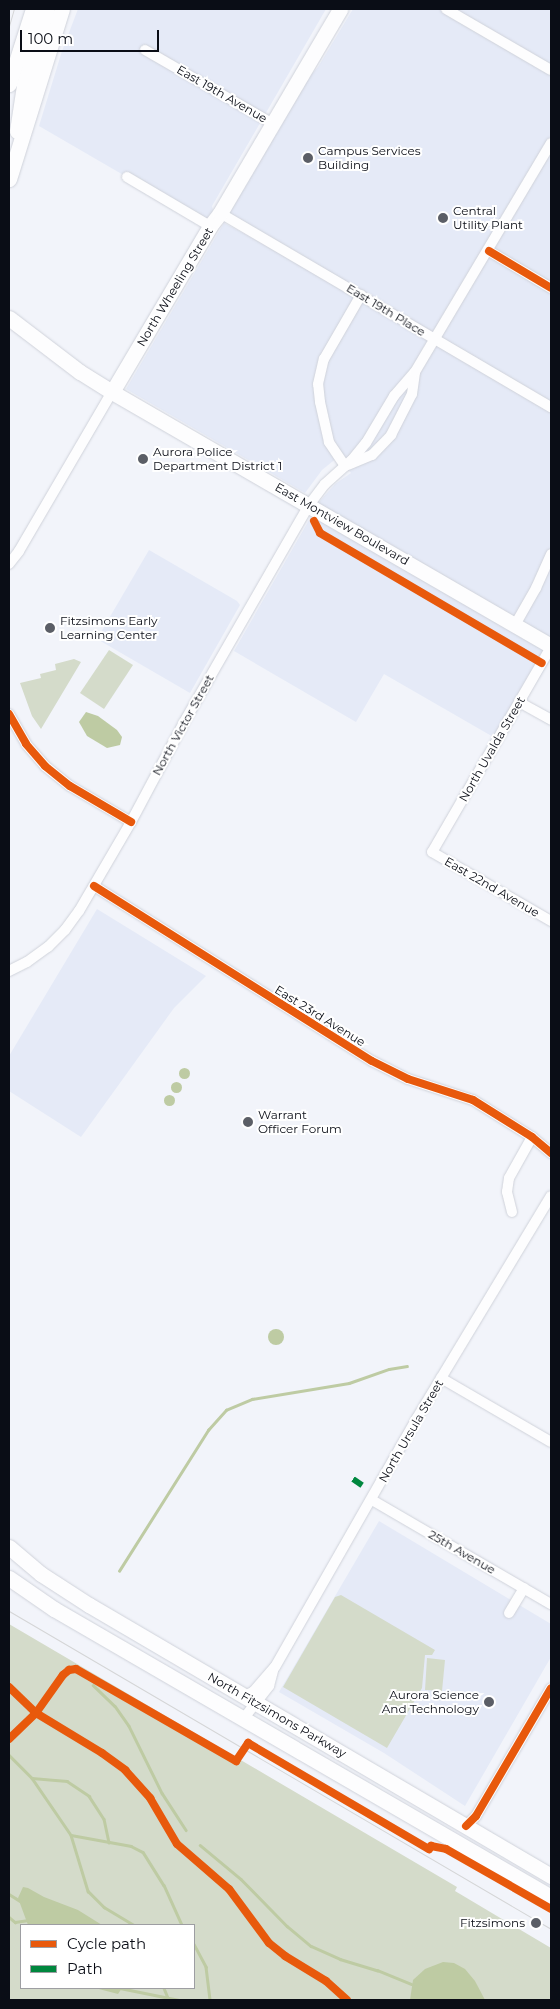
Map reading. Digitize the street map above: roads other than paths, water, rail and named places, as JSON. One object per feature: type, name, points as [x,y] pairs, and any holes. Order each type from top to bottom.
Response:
[{"type":"main road","points":[[9,84],[33,9]]},
{"type":"main road","points":[[9,176],[23,88],[48,9]]},
{"type":"main road","points":[[9,176],[62,9]]},
{"type":"main road","name":"North Wheeling Street","points":[[112,392],[340,9]]},
{"type":"main road","name":"East Montview Boulevard","points":[[9,318],[80,372],[112,392],[551,646]]},
{"type":"main road","name":"North Fitzsimons Parkway","points":[[9,1547],[41,1574],[68,1592],[551,1876]]},
{"type":"main road","name":"North Fitzsimons Parkway","points":[[9,1578],[54,1609],[551,1897]]},
{"type":"street","points":[[446,9],[551,70]]},
{"type":"street","name":"East 19th Avenue","points":[[145,50],[273,124]]},
{"type":"street","name":"North Victor Street","points":[[9,971],[33,958],[58,937],[75,917],[131,822],[178,732],[309,505],[325,484],[366,443],[394,396],[415,372],[436,340],[551,143]]},
{"type":"street","points":[[127,177],[210,226]]},
{"type":"street","name":"East 19th Place","points":[[220,213],[551,407]]},
{"type":"street","points":[[488,251],[551,288]]},
{"type":"street","points":[[345,466],[330,442],[321,411],[318,384],[324,359],[361,295]]},
{"type":"street","name":"North Victor Street","points":[[345,466],[372,455],[385,443],[408,404],[415,372]]},
{"type":"street","name":"North Wheeling Street","points":[[9,564],[19,551],[112,392]]},
{"type":"street","points":[[515,625],[536,588],[551,554]]},
{"type":"street","name":"North Uvalda Street","points":[[432,852],[551,646]]},
{"type":"street","points":[[519,702],[551,720]]},
{"type":"street","points":[[9,714],[26,744],[45,766],[70,786],[131,822]]},
{"type":"street","name":"East 22nd Avenue","points":[[432,852],[551,921]]},
{"type":"street","name":"East 23rd Avenue","points":[[94,886],[372,1061],[419,1083],[473,1100],[547,1147],[551,1153]]},
{"type":"street","points":[[512,1212],[507,1192],[509,1178],[532,1137]]},
{"type":"street","name":"North Ursula Street","points":[[244,1696],[252,1692],[274,1668],[442,1378],[551,1196]]},
{"type":"street","points":[[442,1378],[551,1442]]},
{"type":"street","name":"25th Avenue","points":[[372,1500],[551,1604]]},
{"type":"street","points":[[509,1613],[524,1588]]},
{"type":"street","name":"North Ursula Street","points":[[244,1718],[258,1703],[269,1686],[274,1668]]},
{"type":"street","points":[[466,1826],[476,1816],[551,1688]]},
{"type":"waterway","points":[[119,1571],[208,1430],[226,1410],[252,1399],[349,1383],[389,1369],[407,1366]]},
{"type":"waterway","points":[[93,1685],[115,1706],[129,1726],[162,1793],[186,1830]]},
{"type":"waterway","points":[[9,1755],[32,1778],[71,1835],[88,1891],[104,1907],[132,1924]]},
{"type":"waterway","points":[[32,1778],[67,1781],[89,1796],[104,1819],[109,1842]]},
{"type":"waterway","points":[[71,1835],[131,1846],[143,1852],[164,1885],[182,1924]]},
{"type":"waterway","points":[[200,1845],[241,1879],[287,1926],[311,1946],[340,1959],[377,1970],[411,1984]]},
{"type":"waterway","points":[[9,1894],[20,1901]]},
{"type":"waterway","points":[[9,1917],[15,1922],[30,1920]]},
{"type":"waterway","points":[[195,1946],[206,1967],[210,2000]]},
{"type":"waterway","points":[[125,1989],[179,2000]]},
{"type":"waterway","points":[[164,1989],[168,1998]]},
{"type":"tram line","points":[[9,26],[14,9]]},
{"type":"tram line","points":[[9,1611],[551,1929]]},
{"type":"place","name":"Campus Services Building","points":[[308,158]]},
{"type":"place","name":"Central Utility Plant","points":[[443,218]]},
{"type":"place","name":"Aurora Police Department District 1","points":[[143,459]]},
{"type":"place","name":"Fitzsimons Early Learning Center","points":[[50,628]]},
{"type":"place","name":"Warrant Officer Forum","points":[[248,1122]]},
{"type":"place","name":"Aurora Science And Technology","points":[[489,1702]]},
{"type":"place","name":"Fitzsimons","points":[[536,1923]]}]
